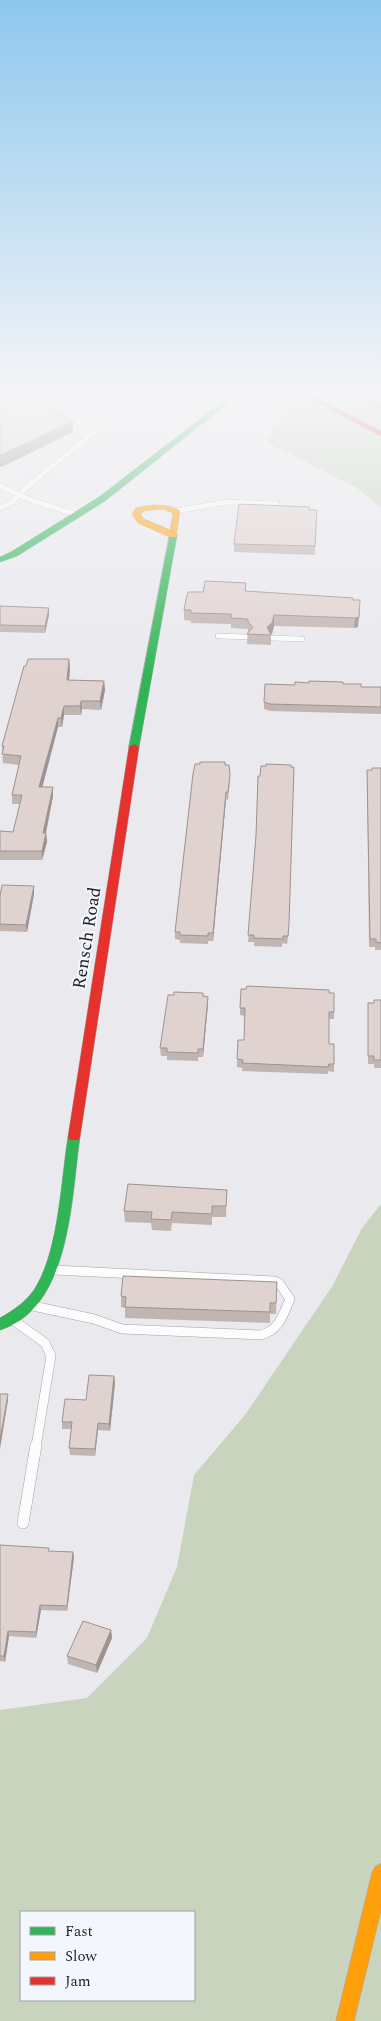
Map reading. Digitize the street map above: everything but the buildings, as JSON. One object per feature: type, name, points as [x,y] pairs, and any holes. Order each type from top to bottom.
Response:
[{"type":"main road","points":[[1,559],[78,515],[113,490]]},
{"type":"main road","points":[[173,534],[141,521],[136,514],[138,510],[155,507],[171,508],[176,511]]},
{"type":"main road","name":"Rensch Road","points":[[0,1325],[29,1305],[47,1283],[52,1270],[134,749],[176,511]]},
{"type":"main road","points":[[345,2021],[381,1874]]},
{"type":"lane","points":[[11,490],[78,515]]},
{"type":"lane","points":[[0,508],[12,502],[24,490]]},
{"type":"lane","points":[[176,511],[210,502],[236,501],[277,504]]},
{"type":"lane","points":[[218,636],[248,637]]},
{"type":"lane","points":[[272,638],[302,639]]},
{"type":"lane","points":[[29,1305],[94,1319],[122,1329],[260,1335],[268,1334],[275,1330],[290,1299],[279,1283],[274,1281],[52,1270]]},
{"type":"lane","points":[[12,1318],[45,1342],[51,1356],[23,1522]]},
{"type":"green space","points":[[360,490],[381,490],[381,508]]},
{"type":"green space","points":[[381,1204],[381,2021],[0,2021],[0,1710],[87,1698],[147,1638],[177,1567],[194,1475],[245,1415],[333,1285],[362,1228]]},
{"type":"traffic: fast","points":[[0,560],[14,554],[113,490]]},
{"type":"traffic: fast","points":[[134,747],[173,535]]},
{"type":"traffic: fast","points":[[0,1325],[34,1299],[43,1287],[49,1273],[55,1256],[63,1215],[74,1137]]},
{"type":"traffic: slow","points":[[173,534],[141,521],[136,514],[139,510],[149,508],[172,509],[177,512],[173,535]]},
{"type":"traffic: slow","points":[[345,2021],[381,1873]]},
{"type":"traffic: jam","points":[[74,1137],[134,747]]}]
